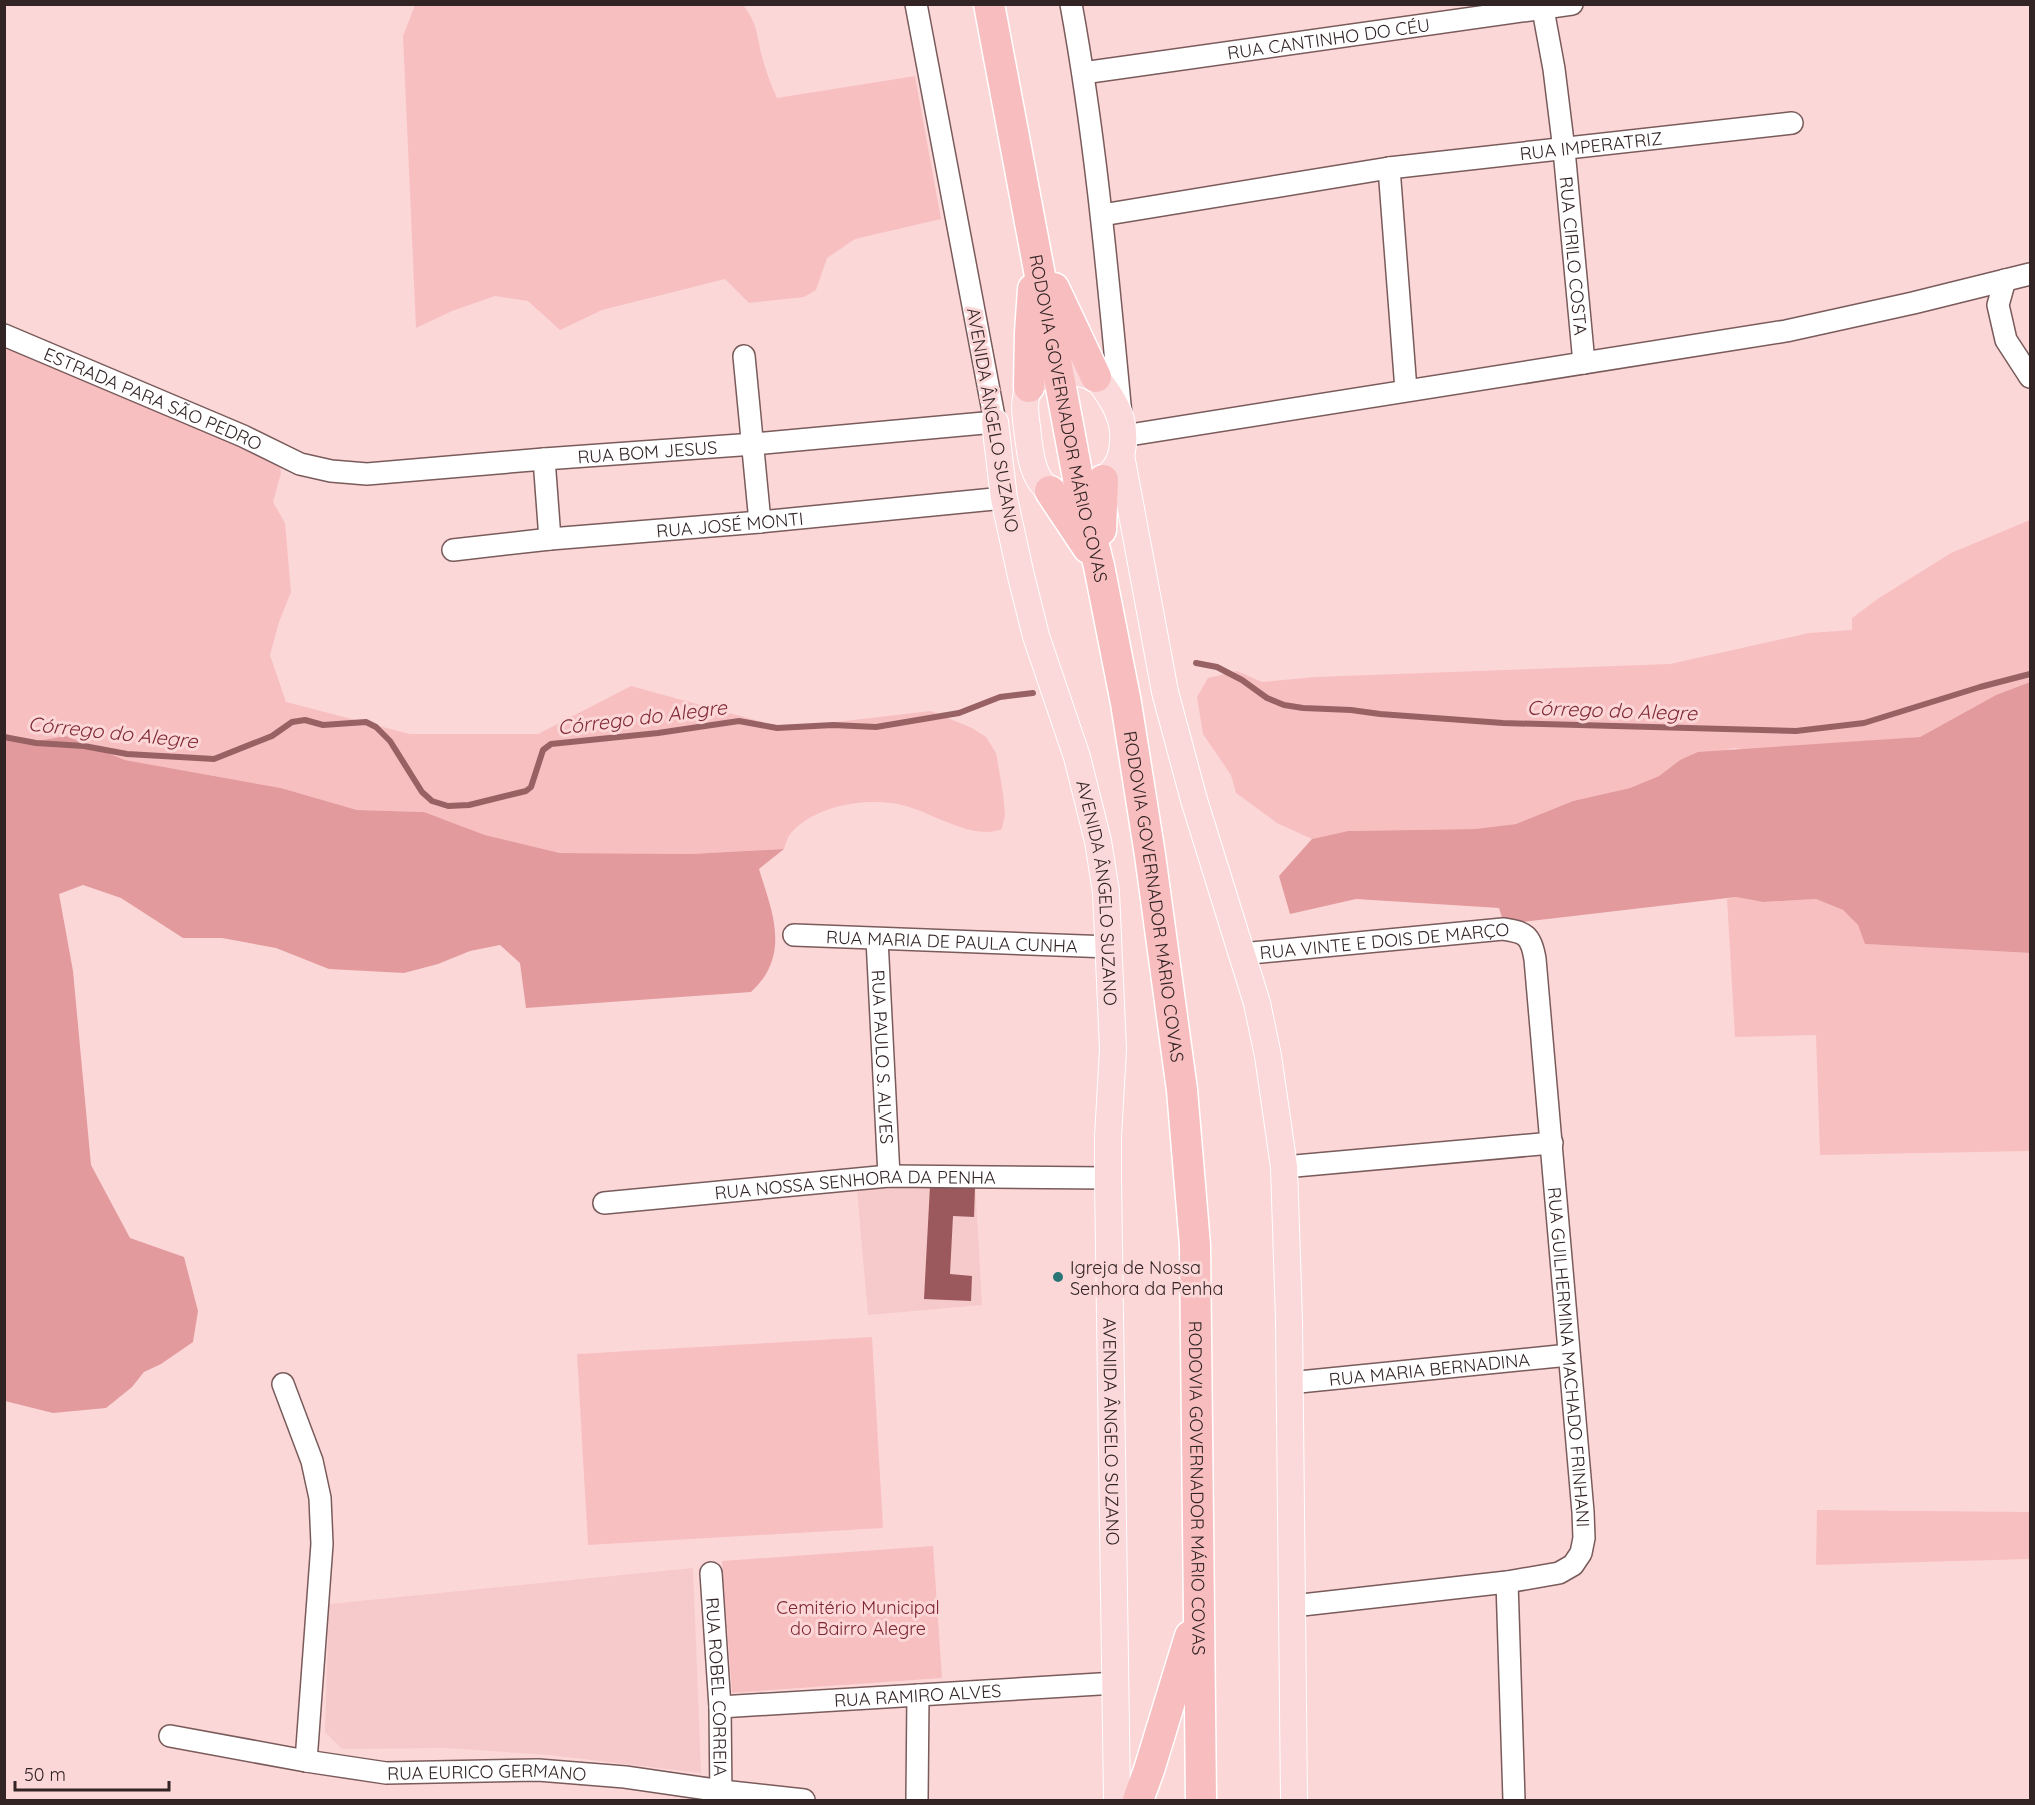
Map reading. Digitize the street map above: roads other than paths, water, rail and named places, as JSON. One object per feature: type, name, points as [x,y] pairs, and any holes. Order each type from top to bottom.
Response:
[{"type":"highway","name":"RODOVIA GOVERNADOR MÁRIO COVAS","points":[[989,4],[1059,369],[1092,487],[1099,566],[1126,704],[1150,855],[1182,1090],[1195,1245],[1201,1800]]},
{"type":"highway","points":[[1036,250],[1096,376]]},
{"type":"highway","points":[[1027,393],[1036,250]]},
{"type":"highway","points":[[1050,491],[1099,566]]},
{"type":"highway","points":[[1138,1800],[1176,1686],[1198,1604]]},
{"type":"main road","points":[[1030,445],[995,422],[1027,393],[1041,375],[1059,369],[1096,376],[1112,397],[1122,438],[1165,692],[1194,800],[1257,1003],[1268,1056],[1284,1167],[1293,1605],[1294,1800]]},
{"type":"main road","points":[[1027,393],[1033,463],[1040,481],[1050,491],[1066,496],[1092,487],[1114,469],[1122,438]]},
{"type":"main road","name":"AVENIDA ÂNGELO SUZANO","points":[[995,422],[1004,498],[1036,636],[1077,757],[1098,841],[1106,892],[1113,1048],[1108,1178],[1117,1800]]},
{"type":"street","name":"AVENIDA ÂNGELO SUZANO","points":[[916,4],[995,422]]},
{"type":"street","points":[[1071,4],[1083,73],[1102,215],[1122,438],[1406,390],[1786,331],[2031,274]]},
{"type":"street","name":"RUA CANTINHO DO CÉU","points":[[1083,73],[1572,4]]},
{"type":"street","name":"RUA CIRILO COSTA","points":[[1542,7],[1554,69],[1564,150],[1584,363]]},
{"type":"street","name":"RUA IMPERATRIZ","points":[[1102,215],[1389,168],[1792,123]]},
{"type":"street","points":[[1389,168],[1406,390]]},
{"type":"street","points":[[2005,280],[1998,305],[2006,340],[2031,377]]},
{"type":"street","name":"ESTRADA PARA SÃO PEDRO","points":[[4,335],[243,436],[300,464]]},
{"type":"street","points":[[744,356],[760,522]]},
{"type":"street","name":"RUA BOM JESUS","points":[[300,464],[331,471],[367,474],[754,444],[995,422]]},
{"type":"street","points":[[544,459],[550,539]]},
{"type":"street","name":"RUA JOSÉ MONTI","points":[[453,550],[550,539],[760,522],[1004,498]]},
{"type":"street","name":"RUA VINTE E DOIS DE MARÇO","points":[[1241,954],[1503,929],[1527,935]]},
{"type":"street","name":"RUA MARIA DE PAULA CUNHA","points":[[794,935],[1110,947]]},
{"type":"street","name":"RUA GUILHERMINA MACHADO FRINHANI","points":[[1507,1582],[1559,1573],[1573,1565],[1581,1553],[1584,1538],[1535,959],[1533,946],[1527,935]]},
{"type":"street","name":"RUA PAULO S. ALVES","points":[[877,939],[890,1176]]},
{"type":"street","points":[[1284,1167],[1552,1143]]},
{"type":"street","name":"RUA NOSSA SENHORA DA PENHA","points":[[604,1203],[890,1176],[1108,1178]]},
{"type":"street","name":"RUA MARIA BERNADINA","points":[[1289,1383],[1569,1355]]},
{"type":"street","points":[[283,1384],[312,1461],[320,1498],[322,1544],[306,1761]]},
{"type":"street","name":"RUA ROBEL CORREIA","points":[[711,1573],[720,1707],[722,1796]]},
{"type":"street","points":[[1293,1605],[1507,1582],[1514,1800]]},
{"type":"street","name":"RUA RAMIRO ALVES","points":[[720,1707],[1116,1683]]},
{"type":"street","points":[[917,1800],[918,1695]]},
{"type":"street","name":"RUA EURICO GERMANO","points":[[170,1736],[386,1773],[538,1770],[625,1777],[722,1796],[804,1800]]},
{"type":"waterway","name":"Córrego do Alegre","points":[[1196,663],[1217,667],[1242,680],[1267,698],[1284,705],[1303,708],[1503,723],[1796,731],[1864,723],[2030,674]]},
{"type":"waterway","name":"Córrego do Alegre","points":[[4,737],[36,743],[84,746],[127,754],[214,759],[272,736],[292,722],[305,720],[323,725],[366,722],[376,727],[390,741],[422,792],[432,801],[448,806],[469,805],[526,791],[531,787],[543,750],[551,744],[658,733],[739,721],[777,728],[833,725],[876,727],[959,713],[1000,697],[1033,693]]},
{"type":"place","name":"Igreja de Nossa Senhora da Penha","points":[[1058,1277]]},
{"type":"park label","name":"Cemitério Municipal do Bairro Alegre","points":[[858,1617]]}]
